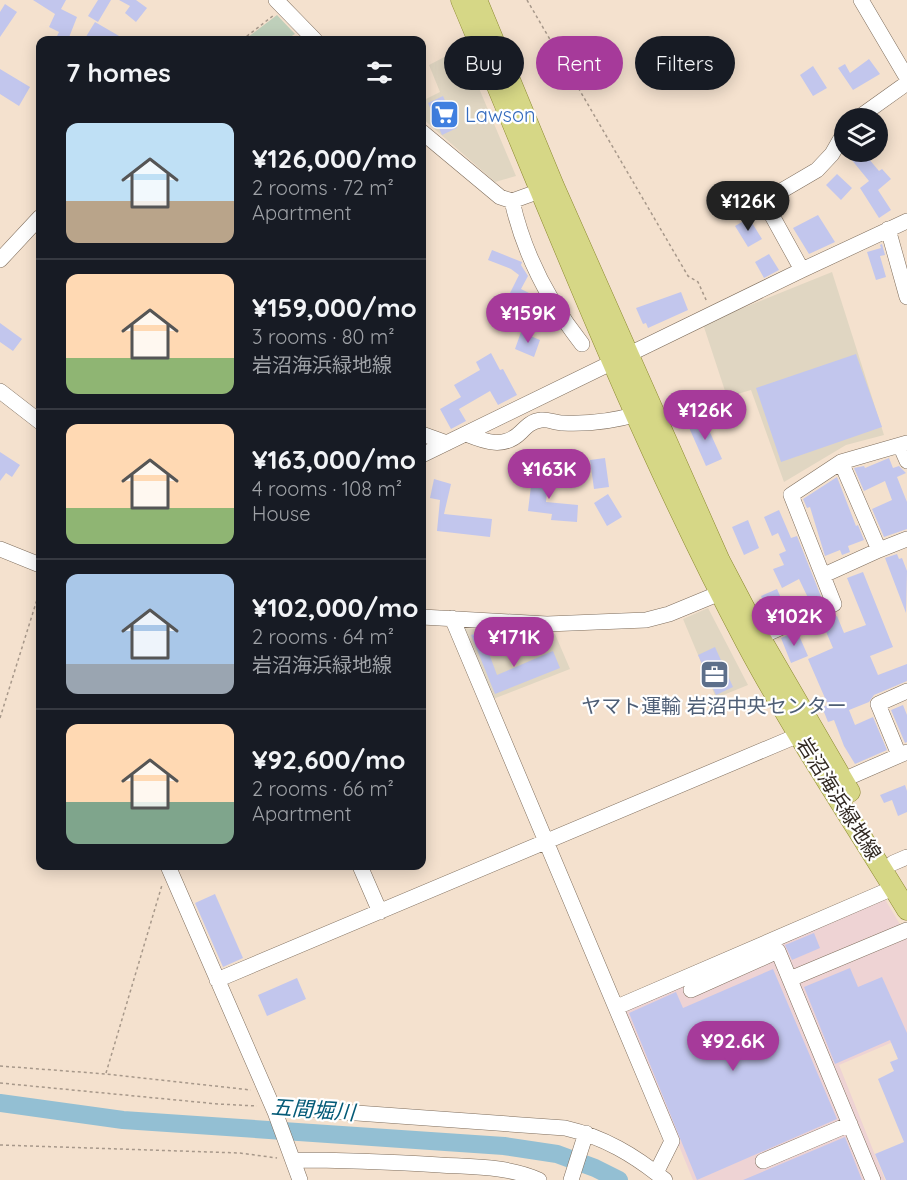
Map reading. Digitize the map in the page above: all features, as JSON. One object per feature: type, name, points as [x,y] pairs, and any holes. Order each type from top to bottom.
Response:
[{"type":"main road","name":"岩沼海浜緑地線","points":[[461,0],[548,189],[621,358],[720,561],[753,640],[799,735],[900,886]]},
{"type":"main road","name":"岩沼海浜緑地線","points":[[477,0],[548,189]]},
{"type":"main road","name":"岩沼海浜緑地線","points":[[621,358],[637,414],[668,486],[720,593],[843,780],[900,860],[900,886],[907,910]]},
{"type":"street","points":[[861,0],[907,78]]},
{"type":"street","points":[[277,6],[304,36]]},
{"type":"street","points":[[872,108],[907,82]]},
{"type":"street","points":[[426,135],[500,197],[512,201],[548,189]]},
{"type":"street","points":[[802,270],[764,201],[817,170],[834,150]]},
{"type":"street","points":[[512,201],[542,285],[582,344]]},
{"type":"street","points":[[2,254],[36,221]]},
{"type":"street","points":[[426,454],[907,221]]},
{"type":"street","points":[[888,229],[907,297]]},
{"type":"street","points":[[0,391],[36,419]]},
{"type":"street","points":[[466,434],[488,443],[500,443],[511,440],[527,426],[542,420],[562,423],[621,419],[637,414]]},
{"type":"street","points":[[426,435],[447,443]]},
{"type":"street","points":[[753,640],[834,604],[791,495],[841,462],[904,444],[907,461]]},
{"type":"street","points":[[841,462],[879,550]]},
{"type":"street","points":[[824,575],[907,540]]},
{"type":"street","points":[[0,549],[36,563]]},
{"type":"street","points":[[426,617],[547,624],[646,620],[669,614],[720,593]]},
{"type":"street","points":[[271,1104],[565,1128],[618,1146],[661,1177],[672,1141],[452,618]]},
{"type":"street","points":[[843,780],[903,754],[878,704],[907,691]]},
{"type":"street","points":[[217,980],[799,735]]},
{"type":"street","points":[[170,870],[271,1104],[298,1179]]},
{"type":"street","points":[[362,870],[380,912]]},
{"type":"street","points":[[617,1007],[900,886]]},
{"type":"street","points":[[790,979],[907,930]]},
{"type":"street","points":[[691,990],[778,951],[873,1180]]},
{"type":"street","points":[[763,1161],[850,1124]]},
{"type":"street","points":[[571,1180],[585,1135]]},
{"type":"street","points":[[292,1158],[476,1167],[508,1170],[539,1180]]},
{"type":"path","points":[[527,0],[688,276],[698,282],[712,314]]},
{"type":"path","points":[[246,36],[277,6]]},
{"type":"path","points":[[0,718],[36,603]]},
{"type":"path","points":[[106,1074],[162,884],[170,870]]},
{"type":"path","points":[[0,1066],[229,1086],[271,1104]]},
{"type":"path","points":[[0,1083],[218,1104],[271,1104]]},
{"type":"path","points":[[0,1145],[240,1153],[292,1158]]},
{"type":"shaded area","points":[[444,57],[444,90],[480,90],[516,176],[495,182],[426,122],[426,99],[440,92],[429,65]]},
{"type":"shaded area","points":[[832,272],[884,435],[846,445],[784,482],[751,390],[727,397],[703,324]]},
{"type":"shaded area","points":[[708,608],[748,685],[716,698],[683,619]]},
{"type":"shaded area","points":[[462,628],[555,634],[570,669],[493,699]]},
{"type":"shaded area","points":[[883,896],[907,936],[907,1036],[839,1065],[885,1180],[693,1180],[623,1009]]},
{"type":"green space","points":[[277,15],[295,34],[292,36],[249,36]]},
{"type":"building","points":[[33,0],[66,0],[61,9],[77,17],[70,36],[57,36],[59,32],[49,27],[55,14]]},
{"type":"building","points":[[98,0],[111,0],[98,22],[88,16]]},
{"type":"building","points":[[119,0],[136,0],[147,8],[136,22],[125,13],[130,6]]},
{"type":"building","points":[[5,4],[17,12],[0,37],[0,12]]},
{"type":"building","points":[[95,22],[119,36],[86,36]]},
{"type":"building","points":[[869,59],[880,74],[853,90],[838,68],[845,64],[850,73]]},
{"type":"building","points":[[813,66],[827,88],[813,96],[800,75]]},
{"type":"building","points":[[0,69],[30,87],[19,106],[0,94]]},
{"type":"building","points":[[443,96],[457,128],[442,135],[428,103]]},
{"type":"building","points":[[853,162],[871,162],[879,171],[882,169],[891,179],[878,190],[891,210],[879,218],[860,188],[869,181]]},
{"type":"building","points":[[837,174],[852,188],[841,200],[826,185]]},
{"type":"building","points":[[818,215],[835,242],[809,254],[793,228]]},
{"type":"building","points":[[749,218],[762,239],[748,247],[735,226]]},
{"type":"building","points":[[882,244],[885,255],[880,256],[886,277],[876,280],[867,252],[881,248]]},
{"type":"building","points":[[492,250],[522,262],[521,265],[528,276],[521,289],[533,295],[526,311],[506,301],[519,275],[511,269],[488,260]]},
{"type":"building","points":[[769,254],[779,270],[764,278],[755,262]]},
{"type":"building","points":[[681,292],[688,310],[648,328],[646,323],[643,324],[636,308]]},
{"type":"building","points":[[0,323],[22,339],[13,351],[0,342]]},
{"type":"building","points":[[521,332],[540,340],[534,357],[515,349]]},
{"type":"building","points":[[491,353],[517,395],[498,405],[490,391],[459,409],[466,421],[451,429],[440,409],[461,397],[454,385],[480,370],[476,362]]},
{"type":"building","points":[[856,354],[882,427],[781,462],[756,388]]},
{"type":"building","points":[[719,396],[724,411],[706,417],[701,401]]},
{"type":"building","points":[[703,417],[722,459],[706,466],[687,423]]},
{"type":"building","points":[[0,452],[20,465],[12,477],[6,473],[0,481]]},
{"type":"building","points":[[605,458],[609,487],[594,489],[590,460]]},
{"type":"building","points":[[889,458],[893,468],[899,466],[906,473],[897,477],[907,502],[907,529],[884,537],[872,509],[892,500],[885,481],[864,491],[854,468],[864,466],[865,468]]},
{"type":"building","points":[[533,469],[549,471],[546,502],[578,505],[577,522],[551,520],[552,514],[528,511]]},
{"type":"building","points":[[837,477],[856,526],[858,525],[864,540],[848,546],[850,552],[842,555],[840,550],[825,556],[810,507],[807,508],[803,499]]},
{"type":"building","points":[[434,479],[451,484],[444,514],[492,519],[490,537],[437,531],[440,500],[430,498]]},
{"type":"building","points":[[608,494],[622,517],[607,526],[594,503]]},
{"type":"building","points":[[779,510],[791,538],[797,536],[822,599],[811,604],[799,579],[782,588],[773,569],[784,565],[779,554],[786,551],[778,533],[772,536],[764,517]]},
{"type":"building","points":[[748,520],[759,548],[744,555],[732,527]]},
{"type":"building","points":[[897,554],[899,559],[902,558],[907,571],[906,613],[885,558]]},
{"type":"building","points":[[863,572],[893,647],[870,656],[878,675],[907,664],[907,681],[874,695],[869,702],[849,710],[855,725],[873,717],[887,750],[855,764],[844,746],[834,720],[828,722],[822,707],[828,705],[808,659],[833,648],[821,620],[833,615],[837,616],[844,633],[866,625],[847,578]]},
{"type":"building","points":[[777,589],[788,614],[772,621],[761,596]]},
{"type":"building","points":[[797,631],[808,656],[791,663],[781,638]]},
{"type":"building","points":[[481,632],[497,675],[553,651],[560,668],[495,694],[471,635]]},
{"type":"building","points":[[715,647],[733,687],[716,695],[698,655]]},
{"type":"building","points":[[903,705],[907,715],[907,742],[905,743],[891,710]]},
{"type":"building","points":[[905,785],[907,812],[898,816],[892,800],[884,803],[880,795]]},
{"type":"building","points":[[215,894],[243,958],[223,967],[195,903]]},
{"type":"building","points":[[814,933],[820,948],[792,960],[785,945]]},
{"type":"building","points":[[850,968],[858,987],[882,977],[907,1033],[907,1180],[886,1180],[875,1154],[904,1142],[878,1079],[894,1071],[890,1062],[898,1059],[890,1040],[835,1064],[804,987]]},
{"type":"building","points":[[773,969],[837,1119],[697,1180],[629,1013],[676,992],[683,1008]]},
{"type":"building","points":[[297,978],[306,999],[267,1016],[258,995]]},
{"type":"building","points":[[845,1137],[862,1180],[743,1180]]},
{"type":"waterway","name":"五間堀川","points":[[0,1103],[123,1120],[504,1146],[557,1154],[619,1180]]},
{"type":"place","name":"Lawson","points":[[444,115]]},
{"type":"place","name":"ヤマト運輸 岩沼中央センター","points":[[714,675]]}]
